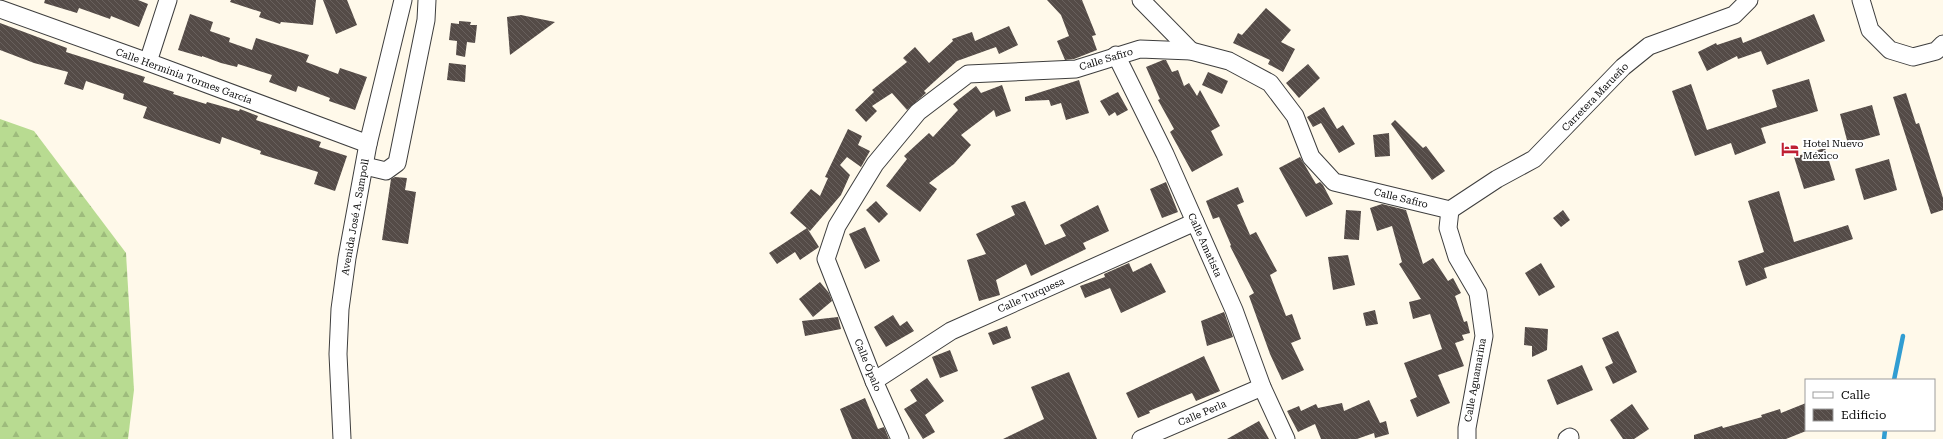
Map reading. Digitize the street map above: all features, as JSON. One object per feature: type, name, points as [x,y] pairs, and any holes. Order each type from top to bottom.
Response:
[{"type":"street","points":[[148,62],[168,0]]},
{"type":"street","name":"Avenida José A. Sampoll","points":[[342,439],[338,354],[340,308],[347,258],[368,144],[403,0]]},
{"type":"street","points":[[365,166],[386,171],[397,163],[426,20],[427,0]]},
{"type":"street","points":[[1141,0],[1191,51]]},
{"type":"street","name":"Carretera Marueño","points":[[1450,210],[1497,180],[1534,159],[1623,67],[1649,46],[1734,15],[1749,0]]},
{"type":"street","points":[[1861,0],[1870,30],[1890,50],[1913,57],[1936,51],[1943,44]]},
{"type":"street","name":"Calle Herminia Tormes García","points":[[0,9],[148,62],[368,144]]},
{"type":"street","name":"Calle Safiro","points":[[838,290],[826,259],[837,226],[875,164],[918,112],[968,74],[1076,69],[1116,55],[1140,49],[1191,51],[1229,61],[1270,83],[1295,116],[1311,157],[1334,182],[1450,210]]},
{"type":"street","name":"Calle Amatista","points":[[1116,55],[1165,154],[1234,310],[1262,387],[1286,439]]},
{"type":"street","name":"Calle Aguamarina","points":[[1450,210],[1448,228],[1456,257],[1478,293],[1484,336],[1466,428],[1467,439]]},
{"type":"street","name":"Calle Turquesa","points":[[874,381],[951,331],[1195,222]]},
{"type":"street","name":"Calle Ópalo","points":[[838,290],[874,381],[900,439]]},
{"type":"street","name":"Calle Perla","points":[[1141,439],[1262,387]]},
{"type":"green space","points":[[0,119],[34,131],[126,253],[134,390],[128,439],[0,439]]},
{"type":"building","points":[[45,0],[138,0],[148,4],[139,27],[111,16],[110,19],[79,8],[77,13],[44,3]]},
{"type":"building","points":[[231,0],[316,0],[313,25],[281,22],[280,24],[259,17],[261,12],[230,2]]},
{"type":"building","points":[[323,0],[347,0],[357,25],[336,34]]},
{"type":"building","points":[[1047,0],[1082,0],[1096,35],[1092,36],[1097,50],[1074,59],[1065,60],[1057,41],[1069,36],[1061,15]]},
{"type":"building","points":[[1266,8],[1291,30],[1281,42],[1295,49],[1283,72],[1268,64],[1270,60],[1233,43],[1238,33],[1242,35]]},
{"type":"building","points":[[190,14],[213,22],[210,31],[230,38],[229,42],[252,50],[256,38],[309,55],[306,62],[338,74],[340,68],[367,77],[355,110],[329,101],[330,98],[298,86],[296,92],[269,82],[272,75],[238,64],[237,67],[178,50]]},
{"type":"building","points":[[1814,14],[1825,41],[1767,65],[1761,51],[1738,59],[1737,56],[1707,71],[1698,52],[1716,43],[1717,45],[1741,37],[1743,43]]},
{"type":"building","points":[[521,15],[555,22],[510,55],[507,17]]},
{"type":"building","points":[[459,21],[471,22],[470,25],[477,25],[475,43],[467,42],[465,57],[456,55],[457,41],[449,40],[451,23],[459,24]]},
{"type":"building","points":[[0,23],[67,48],[66,52],[145,77],[143,82],[174,92],[173,94],[206,104],[207,102],[239,111],[240,109],[258,116],[256,120],[321,142],[319,147],[347,156],[335,191],[314,184],[318,172],[260,154],[261,151],[222,137],[220,144],[143,118],[147,107],[123,99],[124,94],[86,81],[83,90],[64,84],[68,72],[34,63],[0,50]]},
{"type":"building","points":[[1009,26],[1018,45],[999,54],[996,47],[957,61],[924,91],[926,93],[907,110],[892,93],[872,106],[877,111],[866,122],[855,110],[874,92],[872,90],[907,62],[903,58],[915,47],[929,63],[953,41],[952,39],[972,32],[975,41]]},
{"type":"building","points":[[1166,60],[1172,72],[1178,70],[1184,86],[1189,83],[1197,96],[1200,90],[1220,126],[1211,131],[1223,155],[1192,172],[1170,132],[1174,129],[1158,100],[1160,99],[1146,67]]},
{"type":"building","points":[[449,63],[466,65],[465,82],[447,80]]},
{"type":"building","points":[[1308,64],[1320,78],[1299,98],[1286,83]]},
{"type":"building","points":[[1208,72],[1228,81],[1222,94],[1202,85]]},
{"type":"building","points":[[1809,79],[1818,111],[1761,128],[1766,143],[1735,155],[1731,143],[1695,156],[1672,91],[1691,84],[1707,130],[1777,107],[1772,90]]},
{"type":"building","points":[[1079,80],[1089,113],[1066,120],[1061,103],[1051,106],[1049,100],[1025,101],[1025,97]]},
{"type":"building","points":[[1002,85],[1011,111],[996,117],[994,110],[961,135],[971,145],[954,164],[929,183],[937,189],[920,212],[886,186],[907,159],[904,156],[929,133],[933,137],[958,110],[953,104],[976,86],[981,93]]},
{"type":"building","points":[[1118,92],[1128,110],[1117,116],[1115,112],[1109,116],[1100,101]]},
{"type":"building","points":[[1906,93],[1916,124],[1919,123],[1943,198],[1943,210],[1931,214],[1893,97]]},
{"type":"building","points":[[1872,105],[1880,135],[1848,144],[1840,114]]},
{"type":"building","points":[[1324,107],[1337,129],[1343,125],[1355,144],[1339,153],[1321,123],[1313,127],[1307,117]]},
{"type":"building","points":[[1395,120],[1423,148],[1426,146],[1445,171],[1432,180],[1391,124]]},
{"type":"building","points":[[848,129],[862,136],[858,145],[870,151],[861,167],[847,157],[840,165],[850,175],[841,195],[810,231],[790,213],[811,189],[820,196],[828,178],[825,177]]},
{"type":"building","points":[[1389,133],[1390,156],[1375,157],[1373,135]]},
{"type":"building","points":[[1825,148],[1835,180],[1804,189],[1794,157]]},
{"type":"building","points":[[1300,157],[1316,184],[1320,182],[1323,185],[1333,204],[1306,217],[1279,168]]},
{"type":"building","points":[[1889,159],[1897,190],[1864,200],[1855,169]]},
{"type":"building","points":[[395,177],[407,178],[405,190],[416,192],[408,244],[382,240],[391,179]]},
{"type":"building","points":[[1166,182],[1178,212],[1162,218],[1150,189]]},
{"type":"building","points":[[1238,187],[1244,202],[1237,205],[1250,235],[1256,232],[1277,271],[1270,275],[1286,316],[1292,314],[1301,339],[1291,343],[1304,370],[1282,380],[1270,354],[1249,296],[1254,293],[1230,246],[1231,245],[1219,217],[1213,219],[1206,201]]},
{"type":"building","points":[[1779,191],[1794,242],[1848,225],[1853,239],[1764,268],[1767,278],[1746,286],[1738,261],[1764,252],[1748,201]]},
{"type":"building","points":[[876,201],[888,214],[879,223],[866,210]]},
{"type":"building","points":[[1025,201],[1045,245],[1066,236],[1060,225],[1098,205],[1109,231],[1083,243],[1086,249],[1031,276],[1026,264],[996,280],[1000,295],[979,301],[967,260],[986,254],[976,234],[1015,215],[1011,206]]},
{"type":"building","points":[[1382,204],[1406,210],[1423,264],[1433,258],[1448,281],[1453,278],[1461,293],[1455,296],[1464,322],[1467,321],[1470,333],[1462,335],[1464,340],[1455,343],[1464,366],[1438,375],[1450,403],[1417,417],[1410,400],[1417,397],[1404,363],[1442,349],[1430,314],[1413,319],[1409,302],[1421,299],[1399,264],[1402,262],[1392,226],[1377,231],[1370,208]]},
{"type":"building","points":[[1346,210],[1361,211],[1359,240],[1344,239]]},
{"type":"building","points":[[1563,210],[1570,220],[1561,227],[1553,218]]},
{"type":"building","points":[[865,227],[880,261],[865,269],[849,234]]},
{"type":"building","points":[[807,228],[819,247],[800,260],[795,252],[777,264],[769,253]]},
{"type":"building","points":[[1348,255],[1355,285],[1333,290],[1328,257]]},
{"type":"building","points":[[1129,263],[1133,272],[1151,263],[1166,292],[1121,313],[1110,288],[1085,298],[1080,286],[1105,277],[1104,274]]},
{"type":"building","points":[[1541,263],[1555,287],[1539,296],[1525,273]]},
{"type":"building","points":[[820,282],[829,293],[832,301],[813,317],[799,299]]},
{"type":"building","points":[[1375,310],[1378,324],[1366,326],[1363,313]]},
{"type":"building","points":[[1224,312],[1233,337],[1207,346],[1201,321]]},
{"type":"building","points":[[893,315],[900,326],[907,321],[914,331],[886,347],[874,327]]},
{"type":"building","points":[[838,317],[841,329],[805,336],[802,321]]},
{"type":"building","points":[[1007,326],[1011,338],[993,345],[988,333]]},
{"type":"building","points":[[1525,327],[1548,329],[1547,350],[1532,357],[1532,346],[1524,345]]},
{"type":"building","points":[[1618,331],[1637,372],[1613,384],[1605,367],[1613,363],[1602,338]]},
{"type":"building","points":[[950,350],[958,371],[940,378],[932,357]]},
{"type":"building","points":[[1204,356],[1220,391],[1196,401],[1192,393],[1149,411],[1150,413],[1138,418],[1126,393]]},
{"type":"building","points":[[1582,365],[1593,390],[1557,405],[1547,380]]},
{"type":"building","points":[[1069,372],[1097,439],[1003,439],[1044,419],[1031,387]]},
{"type":"building","points":[[927,378],[944,401],[925,415],[935,432],[923,439],[904,409],[917,401],[910,390]]},
{"type":"building","points":[[865,398],[878,429],[884,427],[889,439],[852,439],[840,409]]},
{"type":"building","points":[[1369,400],[1380,423],[1386,421],[1389,434],[1375,438],[1374,433],[1357,439],[1321,439],[1315,424],[1298,432],[1287,411],[1299,406],[1301,411],[1316,404],[1318,408],[1342,403],[1344,411]]},
{"type":"building","points":[[1805,403],[1806,431],[1786,439],[1694,439],[1694,435],[1722,426],[1723,428],[1762,417],[1761,415],[1780,409],[1781,413]]},
{"type":"building","points":[[1632,404],[1649,429],[1634,439],[1623,439],[1610,420]]},
{"type":"building","points":[[1259,421],[1269,439],[1227,439]]},
{"type":"waterway","points":[[1894,379],[1903,336]]},
{"type":"waterway","points":[[1884,439],[1885,431]]},
{"type":"place","name":"Hotel Nuevo México","points":[[1790,149]]}]
